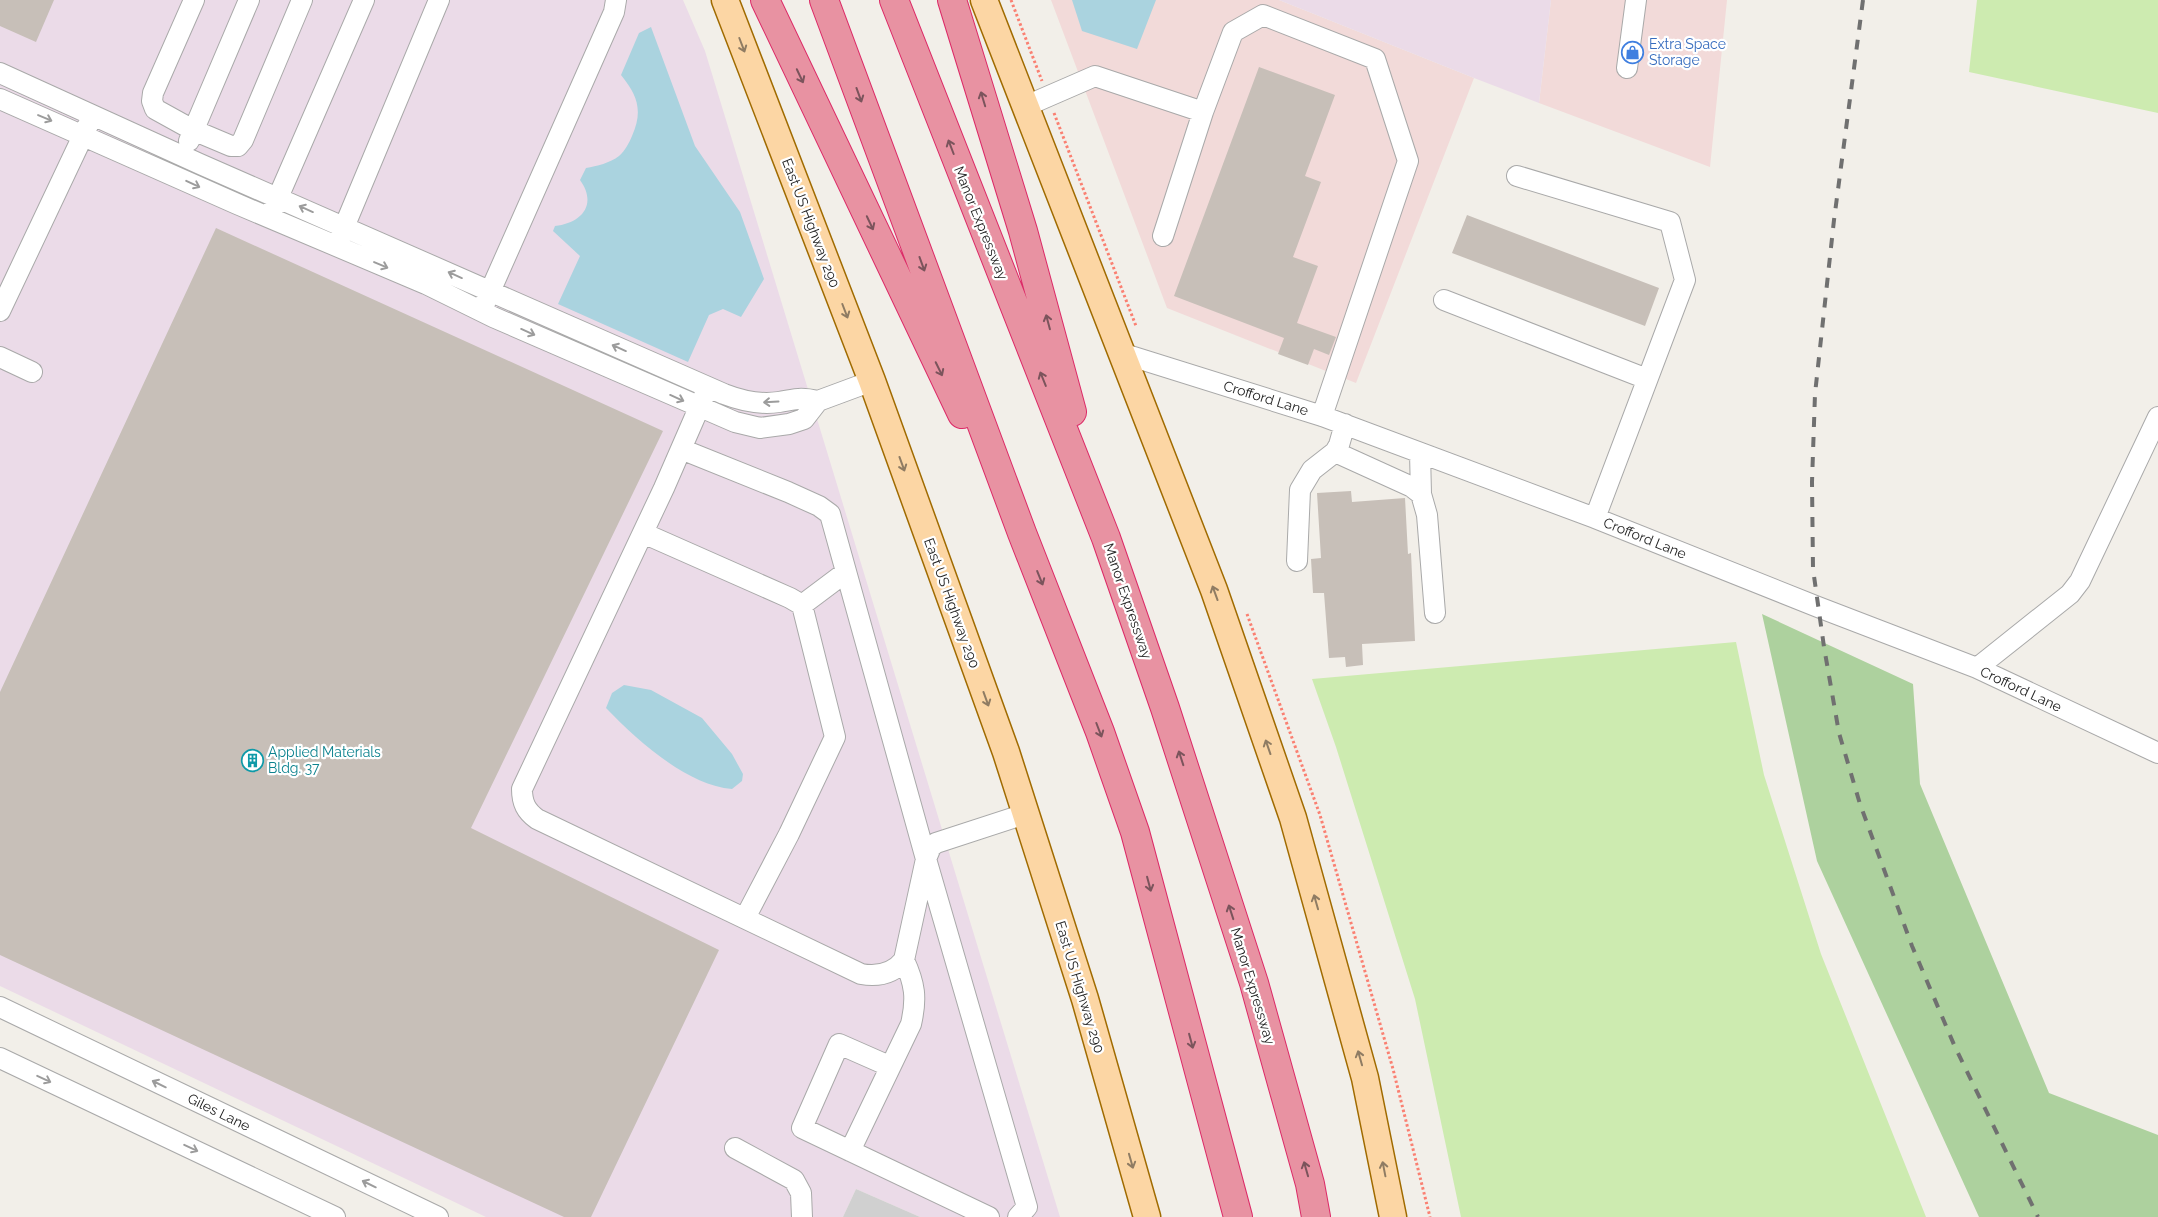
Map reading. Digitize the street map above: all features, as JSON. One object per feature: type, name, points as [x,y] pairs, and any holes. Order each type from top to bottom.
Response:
[{"type":"highway","points":[[764,0],[939,369],[1022,533]]},
{"type":"highway","points":[[824,0],[1022,533],[1100,732],[1135,832],[1238,1217]]},
{"type":"highway","name":"Manor Expressway","points":[[894,0],[1106,538],[1165,708],[1254,983],[1310,1184],[1316,1217]]},
{"type":"highway","points":[[952,0],[1023,232],[1106,538]]},
{"type":"main road","name":"East US Highway 290","points":[[725,0],[872,381],[1006,752],[1085,999],[1147,1217]]},
{"type":"main road","points":[[984,0],[1214,590],[1293,818],[1365,1078],[1393,1217]]},
{"type":"street","points":[[194,0],[153,93],[154,109],[193,130],[231,146],[238,146],[243,140],[302,0]]},
{"type":"street","points":[[172,174],[182,156],[249,0]]},
{"type":"street","points":[[270,217],[364,0]]},
{"type":"street","points":[[336,246],[439,0]]},
{"type":"street","points":[[482,311],[614,12],[616,0]]},
{"type":"street","points":[[1627,68],[1636,0]]},
{"type":"street","points":[[1163,236],[1203,112],[1233,32],[1263,15],[1375,59],[1408,161],[1322,416]]},
{"type":"street","points":[[0,73],[182,156],[739,400],[758,403],[778,402],[800,397],[818,401]]},
{"type":"street","points":[[1026,106],[1094,76],[1203,112]]},
{"type":"street","points":[[0,99],[426,284],[698,408],[746,426],[774,427],[804,419],[818,401],[872,381]]},
{"type":"street","points":[[0,311],[92,115]]},
{"type":"street","points":[[1517,176],[1670,222],[1685,280],[1595,518]]},
{"type":"street","points":[[1444,300],[1647,379]]},
{"type":"street","name":"Crofford Lane","points":[[1121,353],[1345,424],[1595,518],[1809,604],[1977,668],[2158,753]]},
{"type":"street","points":[[0,357],[32,372]]},
{"type":"street","points":[[708,387],[643,533],[522,789],[522,799],[529,813],[537,819],[861,974],[873,976],[890,972],[904,960],[926,859],[931,847],[936,843],[1025,814]]},
{"type":"street","points":[[1977,668],[2070,594],[2080,581],[2158,416]]},
{"type":"street","points":[[1297,561],[1300,490],[1312,470],[1335,452],[1345,424]]},
{"type":"street","points":[[681,448],[788,492],[830,514],[926,859],[1027,1207],[1024,1213],[1018,1217]]},
{"type":"street","points":[[1335,452],[1421,494]]},
{"type":"street","points":[[1420,453],[1421,494],[1427,514],[1435,613]]},
{"type":"street","points":[[643,533],[802,605],[835,737],[789,834],[745,918]]},
{"type":"street","points":[[802,605],[846,572]]},
{"type":"street","points":[[850,1151],[889,1066],[911,1024],[916,1002],[912,976],[904,960]]},
{"type":"street","name":"Giles Lane","points":[[0,1007],[410,1211],[438,1217]]},
{"type":"street","points":[[889,1066],[839,1044],[802,1128],[989,1217]]},
{"type":"street","points":[[0,1058],[335,1217]]},
{"type":"street","points":[[735,1148],[794,1180],[801,1194],[802,1217]]},
{"type":"shaded area","points":[[0,0],[683,0],[705,51],[1060,1217],[920,1217],[856,1189],[843,1217],[486,1217],[0,986]]},
{"type":"shaded area","points":[[1051,0],[1279,0],[1474,78],[1356,383],[1167,308]]},
{"type":"shaded area","points":[[1279,0],[1551,0],[1539,103],[1474,78]]},
{"type":"shaded area","name":"Extra Space Storage","points":[[1551,0],[1727,0],[1710,167],[1539,103]]},
{"type":"shaded area","points":[[856,1189],[920,1217],[843,1217]]},
{"type":"green space","points":[[1977,0],[2158,0],[2158,113],[1969,72]]},
{"type":"green space","points":[[1762,614],[1913,684],[1920,784],[2049,1093],[2158,1135],[2158,1217],[1979,1217],[1817,861]]},
{"type":"green space","points":[[1736,642],[1764,775],[1821,954],[1926,1217],[1461,1217],[1415,999],[1336,747],[1312,679]]},
{"type":"water","points":[[1072,0],[1156,0],[1137,49],[1082,31]]},
{"type":"water","points":[[651,27],[695,146],[740,212],[764,279],[741,317],[723,309],[709,315],[688,362],[558,304],[580,256],[553,231],[555,226],[572,221],[584,211],[587,205],[587,197],[580,180],[586,168],[603,164],[619,156],[630,141],[638,111],[635,97],[621,75],[639,33]]},
{"type":"water","points":[[624,685],[651,690],[702,718],[732,754],[743,774],[742,781],[732,789],[715,786],[680,770],[647,747],[606,708],[612,693]]},
{"type":"building","points":[[0,0],[54,0],[36,42],[0,26]]},
{"type":"building","points":[[1259,67],[1335,95],[1305,176],[1321,182],[1293,257],[1318,266],[1297,323],[1336,337],[1329,355],[1314,349],[1308,365],[1278,354],[1284,338],[1174,296]]},
{"type":"building","points":[[1467,215],[1659,288],[1645,326],[1452,253]]},
{"type":"building","name":"Applied Materials Bldg. 37","points":[[216,228],[663,431],[471,828],[719,950],[591,1217],[564,1217],[0,955],[0,692]]},
{"type":"building","points":[[1351,491],[1352,502],[1405,498],[1408,554],[1411,553],[1415,641],[1362,644],[1363,665],[1346,667],[1345,657],[1329,658],[1324,593],[1313,593],[1311,559],[1321,558],[1317,493]]},
{"type":"railway","points":[[1863,0],[1834,220],[1815,394],[1812,482],[1813,569],[1824,647],[1839,733],[1860,804],[1912,946],[1955,1047],[2038,1217]]},
{"type":"place","name":"Extra Space Storage","points":[[1633,52]]},
{"type":"place","name":"Applied Materials Bldg. 37","points":[[252,760]]}]
